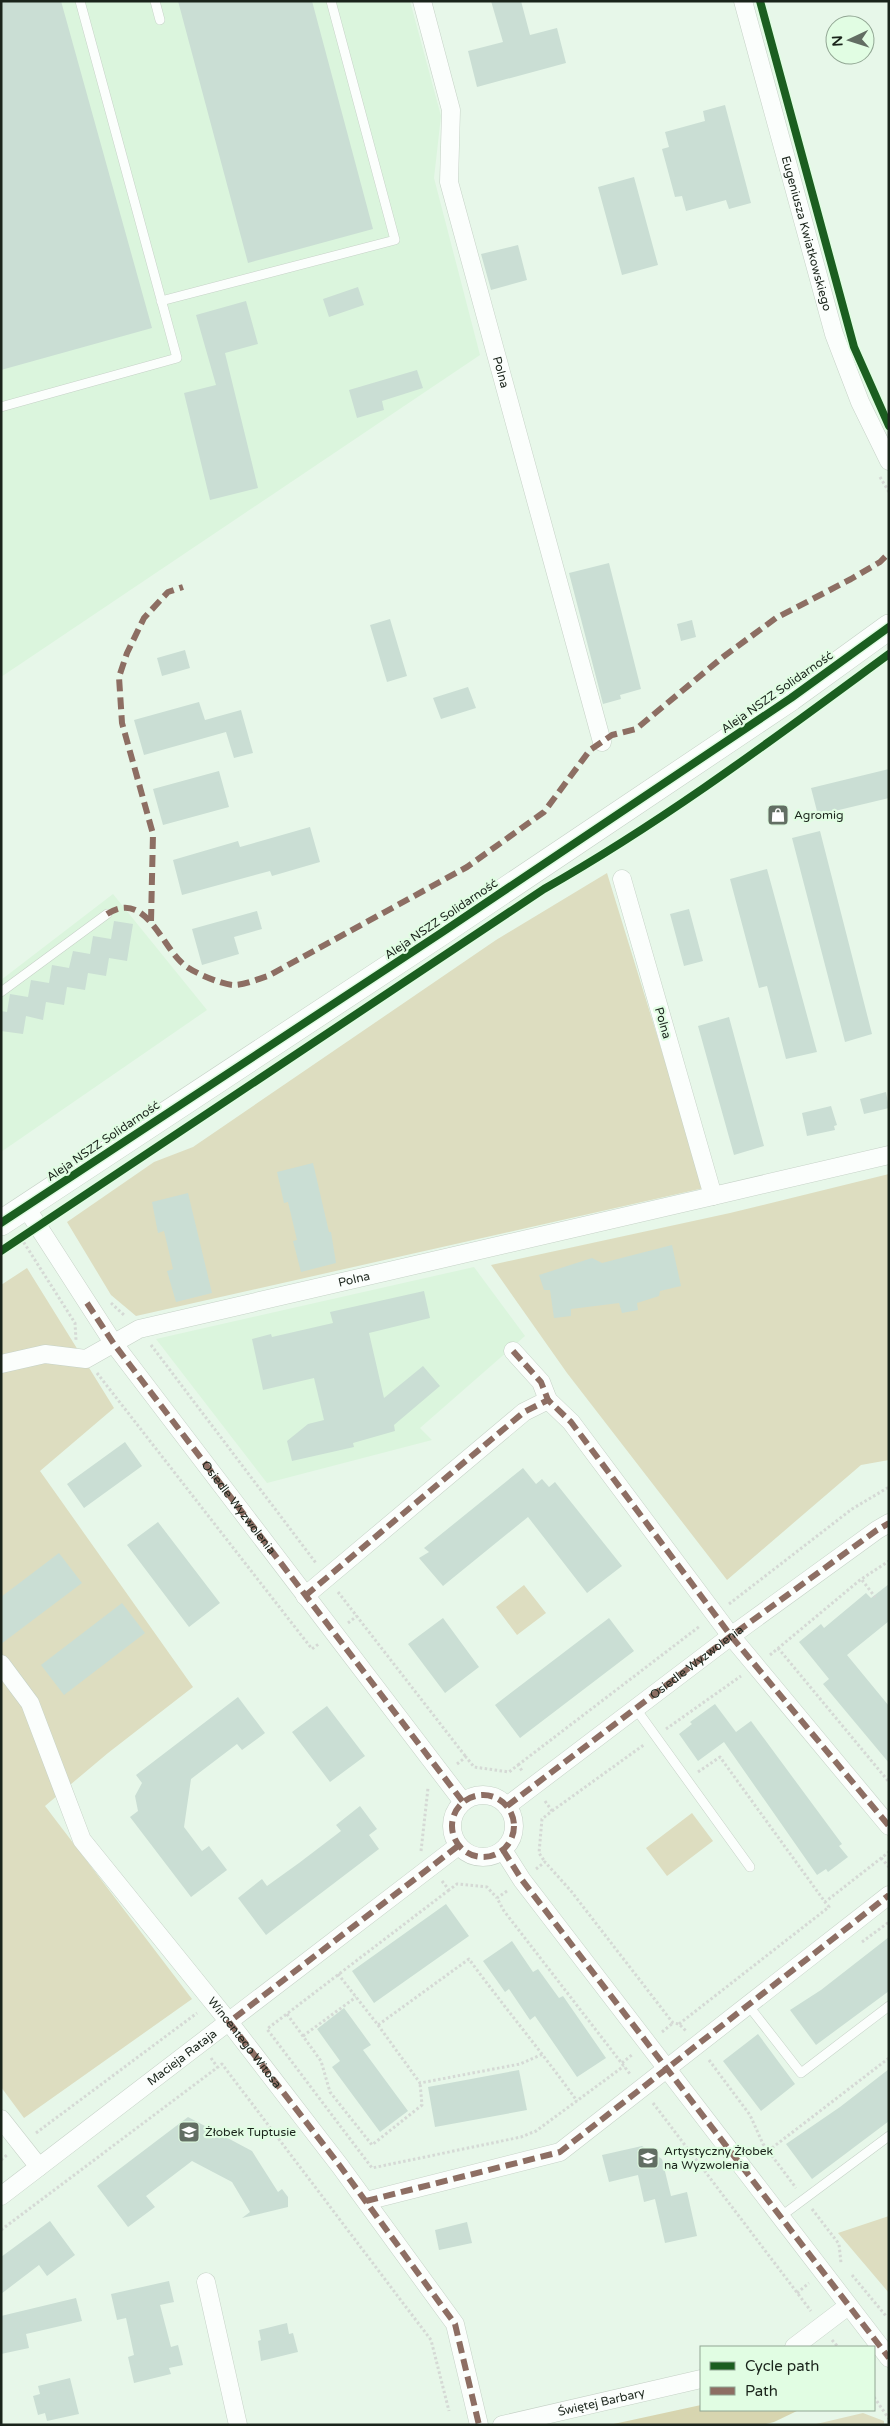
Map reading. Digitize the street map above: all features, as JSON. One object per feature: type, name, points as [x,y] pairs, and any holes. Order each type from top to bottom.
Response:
[{"type":"street","name":"Polna","points":[[422,1],[451,110],[449,182],[602,742]]},
{"type":"street","name":"Eugeniusza Kwiatkowskiego","points":[[743,1],[834,334],[860,402],[889,461]]},
{"type":"street","name":"Aleja NSZZ Solidarność","points":[[1,1223],[441,933],[791,698],[889,627]]},
{"type":"street","name":"Polna","points":[[622,879],[713,1196]]},
{"type":"street","name":"Polna","points":[[86,1359],[138,1329],[889,1155]]},
{"type":"street","name":"Osiedle Wyzwolenia","points":[[25,1206],[114,1344],[463,1802]]},
{"type":"street","points":[[513,1351],[540,1382],[548,1400],[571,1422],[731,1636],[889,1826]]},
{"type":"street","points":[[1,1364],[45,1354],[86,1359]]},
{"type":"street","points":[[306,1596],[524,1412],[548,1400]]},
{"type":"street","name":"Osiedle Wyzwolenia","points":[[507,1806],[731,1636],[876,1530],[889,1523]]},
{"type":"street","name":"Wincentego Witosa","points":[[1,1664],[30,1703],[82,1840],[229,2022],[366,2201],[455,2324],[479,2425]]},
{"type":"street","points":[[486,1795],[498,1798],[507,1806],[513,1817],[514,1829],[511,1840],[503,1850],[492,1856],[480,1858],[468,1854],[458,1846],[452,1835],[451,1823],[455,1811],[463,1802],[474,1796],[486,1795]]},
{"type":"street","name":"Macieja Rataja","points":[[1,2196],[458,1846]]},
{"type":"street","points":[[503,1850],[522,1880],[666,2069],[848,2306],[887,2353]]},
{"type":"street","points":[[366,2201],[560,2152],[889,1896]]},
{"type":"street","points":[[1,2118],[39,2167]]},
{"type":"street","points":[[206,2282],[238,2425]]},
{"type":"street","points":[[795,2346],[848,2306]]},
{"type":"street","name":"Świętej Barbary","points":[[502,2425],[700,2379]]},
{"type":"lane","points":[[1,407],[177,358],[80,1]]},
{"type":"lane","points":[[156,1],[160,20]]},
{"type":"lane","points":[[161,301],[395,240],[331,1]]},
{"type":"lane","points":[[1,992],[106,914]]},
{"type":"lane","points":[[636,1709],[750,1867]]},
{"type":"lane","points":[[748,2005],[801,2073],[889,2006]]},
{"type":"lane","points":[[780,2217],[889,2136]]},
{"type":"path","points":[[21,1238],[74,1323],[77,1344],[86,1359],[312,1649],[357,1616]]},
{"type":"path","points":[[106,1299],[138,1329],[474,1767],[509,1772],[518,1765],[552,1811]]},
{"type":"path","points":[[669,1738],[664,1730],[757,1665],[862,1580],[889,1561]]},
{"type":"path","points":[[862,1580],[875,1597]]},
{"type":"path","points":[[778,1648],[889,1782]]},
{"type":"path","points":[[656,1736],[542,1819],[539,1853],[571,1891],[673,2023],[680,2024],[697,2045],[750,2115],[768,2151],[840,2244],[840,2261],[843,2265]]},
{"type":"path","points":[[680,2024],[829,1907],[720,1756],[696,1774],[690,1766]]},
{"type":"path","points":[[448,1890],[421,1852],[428,1785],[466,1757]]},
{"type":"path","points":[[825,1902],[889,1852]]},
{"type":"path","points":[[881,1858],[889,1868]]},
{"type":"path","points":[[497,1898],[545,1862]]},
{"type":"path","points":[[624,2066],[536,2131],[521,2137],[372,2168],[266,2029],[456,1884],[487,1887],[497,1898],[837,2346]]},
{"type":"path","points":[[378,2025],[469,1959],[513,2019],[528,2033],[577,2101]]},
{"type":"path","points":[[287,2014],[321,2061],[330,2092],[372,2145],[422,2105],[420,2082],[338,1974]]},
{"type":"path","points":[[303,2036],[356,1997]]},
{"type":"path","points":[[420,2082],[520,2064],[543,2054]]},
{"type":"path","points":[[768,2151],[889,2058]]},
{"type":"path","points":[[1,2230],[222,2064],[430,2340],[449,2410]]},
{"type":"path","points":[[847,2270],[888,2316]]},
{"type":"path","points":[[875,2398],[889,2419]]},
{"type":"shaded area","points":[[1,1],[410,1],[441,116],[434,178],[480,355],[1,677]]},
{"type":"shaded area","points":[[607,873],[704,1188],[136,1316],[111,1295],[67,1222],[154,1162],[193,1147],[496,940]]},
{"type":"shaded area","points":[[113,894],[207,1010],[1,1152],[1,980]]},
{"type":"shaded area","points":[[889,1174],[889,1460],[861,1465],[727,1580],[567,1373],[491,1265],[730,1213]]},
{"type":"shaded area","points":[[474,1267],[525,1336],[420,1428],[432,1440],[267,1483],[156,1339]]},
{"type":"shaded area","points":[[27,1268],[114,1408],[40,1471],[193,1687],[108,1753],[45,1806],[192,1999],[24,2118],[1,2087],[1,1285]]},
{"type":"shaded area","points":[[524,1585],[546,1613],[517,1635],[496,1607]]},
{"type":"shaded area","points":[[692,1813],[713,1841],[667,1876],[646,1848]]},
{"type":"shaded area","points":[[889,2216],[889,2293],[838,2233]]},
{"type":"shaded area","points":[[700,2405],[700,2411],[797,2411],[774,2422],[762,2425],[609,2425]]},
{"type":"shaded area","points":[[863,2413],[884,2421],[884,2425],[812,2425]]},
{"type":"building","points":[[1,1],[61,1],[152,328],[1,370]]},
{"type":"building","points":[[178,1],[312,1],[373,229],[248,263]]},
{"type":"building","points":[[491,1],[521,1],[530,35],[557,28],[566,63],[477,87],[468,51],[503,42]]},
{"type":"building","points":[[725,105],[751,203],[729,209],[726,200],[686,211],[682,196],[675,197],[662,149],[669,147],[665,132],[705,121],[703,111]]},
{"type":"building","points":[[634,177],[658,265],[622,275],[598,187]]},
{"type":"building","points":[[518,245],[527,280],[491,290],[481,254]]},
{"type":"building","points":[[358,287],[364,305],[329,317],[323,299]]},
{"type":"building","points":[[246,301],[258,344],[225,353],[258,488],[210,500],[184,393],[216,385],[196,315]]},
{"type":"building","points":[[417,370],[423,388],[382,401],[384,410],[357,418],[349,390]]},
{"type":"building","points":[[609,563],[641,689],[620,695],[621,699],[603,704],[569,573]]},
{"type":"building","points":[[390,619],[407,676],[387,682],[370,625]]},
{"type":"building","points":[[692,620],[696,637],[681,641],[677,624]]},
{"type":"building","points":[[185,650],[190,668],[162,676],[157,658]]},
{"type":"building","points":[[468,687],[476,708],[441,719],[433,698]]},
{"type":"building","points":[[199,702],[205,720],[241,710],[253,753],[234,758],[226,732],[144,755],[134,720]]},
{"type":"building","points":[[889,769],[889,798],[818,815],[811,788]]},
{"type":"building","points":[[219,771],[229,807],[163,825],[153,789]]},
{"type":"building","points":[[310,827],[320,862],[272,876],[270,871],[182,895],[173,860],[238,841],[240,847]]},
{"type":"building","points":[[820,831],[872,1034],[845,1042],[792,838]]},
{"type":"building","points":[[767,869],[817,1052],[786,1059],[767,986],[759,988],[730,879]]},
{"type":"building","points":[[689,909],[703,961],[684,966],[670,914]]},
{"type":"building","points":[[257,911],[262,929],[234,937],[239,954],[202,965],[192,929]]},
{"type":"building","points":[[114,921],[133,924],[127,961],[109,958],[106,976],[88,973],[85,990],[67,987],[64,1005],[46,1002],[43,1020],[26,1016],[23,1034],[1,1031],[1,1011],[7,1012],[10,994],[28,997],[31,980],[49,983],[52,965],[69,968],[73,951],[90,954],[93,936],[111,939]]},
{"type":"building","points":[[729,1017],[764,1146],[734,1155],[698,1026]]},
{"type":"building","points":[[886,1092],[889,1108],[864,1114],[860,1099]]},
{"type":"building","points":[[831,1106],[837,1125],[834,1126],[835,1130],[807,1136],[802,1113]]},
{"type":"building","points":[[313,1163],[329,1232],[331,1232],[336,1263],[301,1272],[293,1241],[297,1240],[288,1202],[284,1203],[277,1172]]},
{"type":"building","points":[[188,1193],[212,1293],[176,1302],[167,1271],[173,1269],[164,1231],[158,1233],[152,1202]]},
{"type":"building","points":[[672,1245],[681,1286],[660,1291],[659,1296],[637,1303],[638,1310],[622,1313],[619,1303],[571,1309],[571,1316],[554,1318],[550,1290],[544,1290],[539,1275],[592,1258],[602,1263]]},
{"type":"building","points":[[424,1291],[430,1318],[369,1333],[384,1398],[423,1366],[440,1386],[394,1425],[395,1431],[353,1443],[354,1447],[292,1461],[287,1441],[308,1424],[324,1420],[314,1378],[263,1390],[252,1339],[271,1334],[272,1337],[333,1323],[330,1312]]},
{"type":"building","points":[[125,1442],[142,1466],[84,1508],[67,1484]]},
{"type":"building","points":[[523,1468],[536,1484],[542,1479],[549,1487],[555,1482],[622,1566],[587,1593],[528,1517],[443,1586],[419,1558],[429,1552],[424,1548]]},
{"type":"building","points":[[158,1522],[220,1603],[189,1627],[127,1545]]},
{"type":"building","points":[[59,1553],[82,1583],[1,1644],[1,1597]]},
{"type":"building","points":[[889,1584],[889,1621],[847,1655],[889,1706],[889,1763],[823,1684],[829,1679],[799,1642],[821,1624],[824,1628],[866,1593],[871,1598]]},
{"type":"building","points":[[122,1603],[145,1633],[64,1695],[41,1665]]},
{"type":"building","points":[[443,1618],[479,1667],[445,1693],[408,1644]]},
{"type":"building","points":[[609,1618],[634,1651],[520,1738],[495,1705]]},
{"type":"building","points":[[238,1697],[265,1733],[242,1750],[237,1744],[191,1779],[184,1827],[202,1851],[209,1846],[227,1870],[191,1897],[130,1817],[138,1811],[135,1796],[142,1783],[136,1775]]},
{"type":"building","points":[[715,1704],[736,1732],[751,1721],[842,1844],[839,1846],[848,1857],[828,1872],[826,1869],[817,1875],[724,1742],[698,1761],[679,1734],[692,1724],[690,1722]]},
{"type":"building","points":[[327,1706],[365,1756],[330,1782],[292,1732]]},
{"type":"building","points":[[360,1806],[377,1829],[369,1835],[379,1849],[266,1935],[238,1898],[262,1879],[267,1886],[299,1863],[341,1831],[336,1825]]},
{"type":"building","points":[[446,1904],[469,1936],[374,2003],[352,1971]]},
{"type":"building","points":[[889,1937],[889,1991],[816,2045],[790,2010],[821,1990]]},
{"type":"building","points":[[512,1941],[533,1972],[538,1969],[559,1998],[563,1996],[606,2058],[577,2077],[535,2016],[530,2020],[509,1989],[505,1992],[483,1961]]},
{"type":"building","points":[[344,2008],[371,2045],[363,2050],[408,2111],[380,2132],[332,2067],[340,2061],[317,2029]]},
{"type":"building","points":[[758,2034],[795,2084],[761,2111],[723,2061]]},
{"type":"building","points":[[889,2069],[889,2121],[812,2179],[786,2144],[840,2107]]},
{"type":"building","points":[[519,2070],[527,2110],[435,2127],[428,2087]]},
{"type":"building","points":[[188,2117],[252,2151],[278,2192],[282,2189],[288,2197],[288,2207],[242,2218],[250,2212],[232,2182],[192,2161],[146,2196],[155,2207],[128,2227],[97,2186]]},
{"type":"building","points":[[642,2146],[662,2159],[671,2196],[687,2192],[697,2236],[665,2243],[655,2199],[644,2202],[638,2175],[609,2182],[602,2155]]},
{"type":"building","points":[[50,2221],[75,2255],[47,2276],[39,2265],[1,2294],[1,2257]]},
{"type":"building","points":[[467,2222],[472,2243],[439,2250],[435,2230]]},
{"type":"building","points":[[169,2281],[174,2302],[160,2305],[171,2347],[178,2345],[183,2365],[169,2368],[171,2374],[134,2383],[128,2357],[134,2355],[126,2318],[117,2320],[111,2294]]},
{"type":"building","points":[[76,2298],[82,2321],[26,2334],[29,2348],[1,2354],[1,2316]]},
{"type":"building","points":[[287,2323],[289,2334],[293,2333],[298,2352],[261,2361],[258,2341],[261,2340],[259,2330]]},
{"type":"building","points":[[70,2378],[79,2414],[47,2421],[45,2413],[38,2415],[33,2396],[40,2394],[38,2386]]},
{"type":"marked path","points":[[107,914],[120,908],[131,909],[141,913],[185,966],[214,980],[238,985],[268,976],[467,867],[544,812],[590,750],[612,735],[636,729],[723,657],[776,618],[851,579],[880,562],[889,553]]},
{"type":"marked path","points":[[151,921],[153,834],[122,723],[119,677],[127,653],[144,618],[168,592],[183,587]]},
{"type":"marked path","points":[[87,1303],[114,1344],[463,1802]]},
{"type":"marked path","points":[[513,1351],[541,1382],[548,1400]]},
{"type":"marked path","points":[[305,1596],[524,1412],[548,1400],[571,1422],[731,1636],[889,1826]]},
{"type":"marked path","points":[[507,1806],[731,1636],[889,1523]]},
{"type":"marked path","points":[[477,1795],[489,1795],[505,1804],[512,1814],[514,1826],[512,1838],[505,1848],[489,1857],[477,1857],[466,1852],[457,1843],[452,1832],[452,1820],[457,1809],[466,1800],[477,1795]]},
{"type":"marked path","points":[[458,1846],[229,2022],[340,2166],[455,2324],[479,2425]]},
{"type":"marked path","points":[[503,1850],[522,1880],[889,2358]]},
{"type":"marked path","points":[[366,2201],[560,2152],[889,1895]]},
{"type":"cycle path","points":[[760,1],[854,347],[889,426]]},
{"type":"cycle path","points":[[1,1223],[441,933],[791,698],[889,627]]},
{"type":"cycle path","points":[[1,1251],[544,889],[677,806],[762,747],[889,654]]},
{"type":"place","name":"Agromig","points":[[778,815]]},
{"type":"place","name":"Żłobek Tuptusie","points":[[189,2132]]},
{"type":"place","name":"Artystyczny Żłobek na Wyzwolenia","points":[[648,2158]]}]
